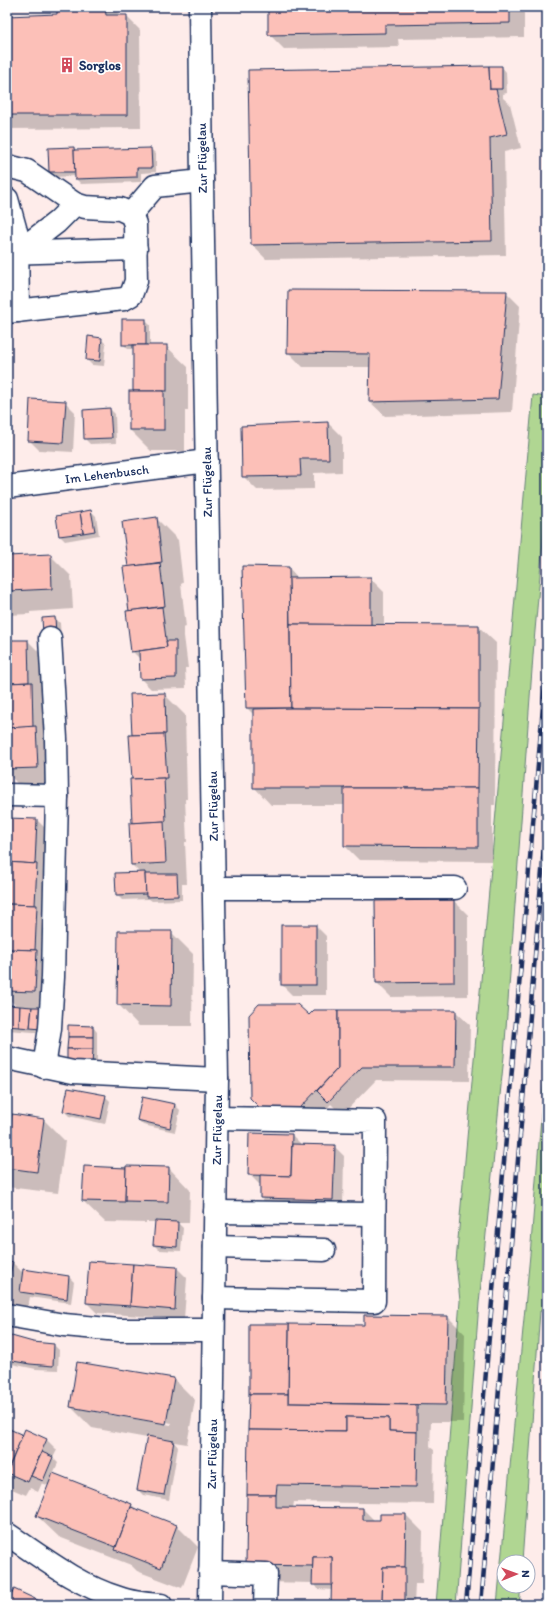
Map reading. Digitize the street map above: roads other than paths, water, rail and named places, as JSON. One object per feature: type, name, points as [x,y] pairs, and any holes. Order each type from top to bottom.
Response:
[{"type":"street","name":"Zur Flügelau","points":[[200,7],[217,1079],[210,1605]]},
{"type":"street","points":[[7,166],[27,171],[75,204],[85,207],[120,208],[131,214],[135,224],[136,281],[130,295],[124,299],[12,312],[12,253],[17,235],[7,199]]},
{"type":"street","points":[[131,214],[155,186],[202,181]]},
{"type":"street","points":[[12,253],[57,222],[75,204]]},
{"type":"street","points":[[12,253],[136,249]]},
{"type":"street","name":"Im Lehenbusch","points":[[7,487],[207,461]]},
{"type":"street","points":[[44,1067],[50,1028],[53,977],[57,796],[56,739],[50,638]]},
{"type":"street","points":[[7,795],[57,796]]},
{"type":"street","points":[[214,888],[455,888]]},
{"type":"street","points":[[7,1058],[73,1072],[217,1079]]},
{"type":"street","points":[[214,1298],[374,1301],[375,1121],[217,1118]]},
{"type":"street","points":[[215,1212],[374,1214]]},
{"type":"street","points":[[215,1247],[324,1250]]},
{"type":"street","points":[[7,1314],[64,1325],[119,1330],[214,1330]]},
{"type":"street","points":[[7,1534],[67,1574],[96,1590],[120,1599],[161,1605]]},
{"type":"street","points":[[210,1572],[266,1574],[266,1605]]},
{"type":"railway","points":[[466,1605],[547,660]]},
{"type":"railway","points":[[481,1605],[547,811]]},
{"type":"place","name":"Sorglos","points":[[67,65]]}]
